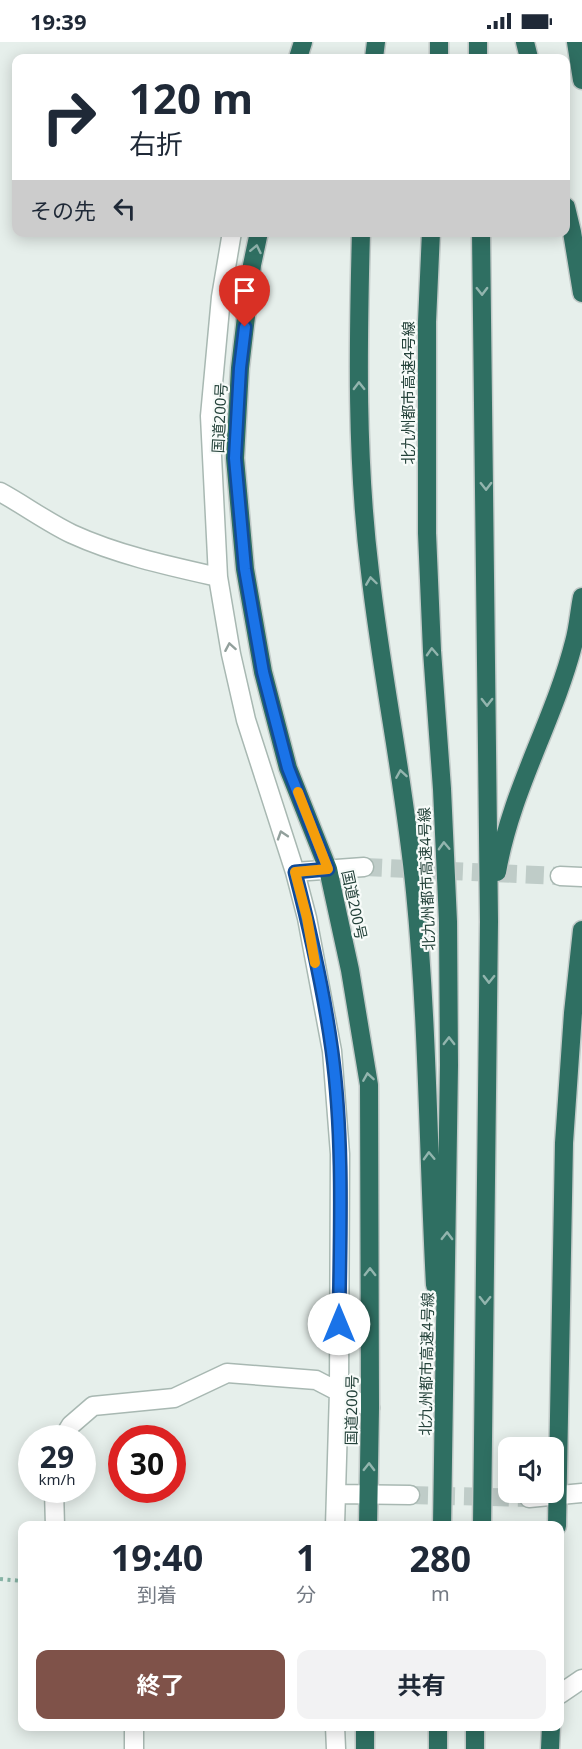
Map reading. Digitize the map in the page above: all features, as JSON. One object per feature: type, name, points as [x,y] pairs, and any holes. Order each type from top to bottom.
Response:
[{"type":"highway","points":[[576,42],[582,80]]},
{"type":"highway","points":[[570,224],[582,293]]},
{"type":"highway","name":"国道200号","points":[[258,237],[252,264],[240,368],[235,458],[245,569],[263,672],[288,768],[328,869],[350,970],[369,1085],[368,1521]]},
{"type":"highway","points":[[361,237],[358,347],[360,454],[369,571],[402,784],[416,894],[444,1445]]},
{"type":"highway","name":"北九州都市高速4号線","points":[[431,237],[427,322],[427,533],[448,934],[449,1065],[442,1521]]},
{"type":"highway","points":[[481,237],[486,479],[489,921],[482,1521]]},
{"type":"highway","points":[[489,921],[501,850],[514,803],[557,696],[574,642],[582,597]]},
{"type":"highway","points":[[559,1437],[564,1143],[573,1013],[582,930]]},
{"type":"highway","points":[[557,1521],[558,1503]]},
{"type":"highway","points":[[365,1731],[365,1749]]},
{"type":"highway","points":[[438,1731],[438,1749]]},
{"type":"highway","points":[[475,1749],[476,1731]]},
{"type":"highway","points":[[550,1749],[551,1731]]},
{"type":"street","points":[[231,237],[220,297],[210,416],[218,577],[231,654],[246,720],[295,872],[307,918],[332,1051],[340,1154],[339,1391],[335,1521]]},
{"type":"street","points":[[0,492],[70,533],[112,550],[218,577]]},
{"type":"street","points":[[295,872],[364,867]]},
{"type":"street","points":[[560,876],[582,877]]},
{"type":"street","points":[[71,1425],[93,1406],[174,1398],[227,1372],[316,1380],[370,1408]]},
{"type":"street","points":[[564,1495],[582,1493]]},
{"type":"street","points":[[336,1494],[410,1495]]},
{"type":"street","points":[[54,1503],[55,1521]]},
{"type":"street","points":[[564,1691],[582,1679]]},
{"type":"street","points":[[134,1731],[134,1749]]},
{"type":"street","points":[[335,1731],[336,1749]]},
{"type":"path","points":[[0,1579],[18,1581]]},
{"type":"tunnel","points":[[364,867],[560,876]]},
{"type":"tunnel","points":[[410,1495],[498,1497]]},
{"type":"slow traffic","points":[[298,792],[328,869],[295,872],[307,918],[315,963]]},
{"type":"route","points":[[245,327],[240,368],[235,458],[245,569],[263,672],[288,768],[328,869],[295,872],[307,918],[332,1051],[340,1154],[339,1324]]}]
